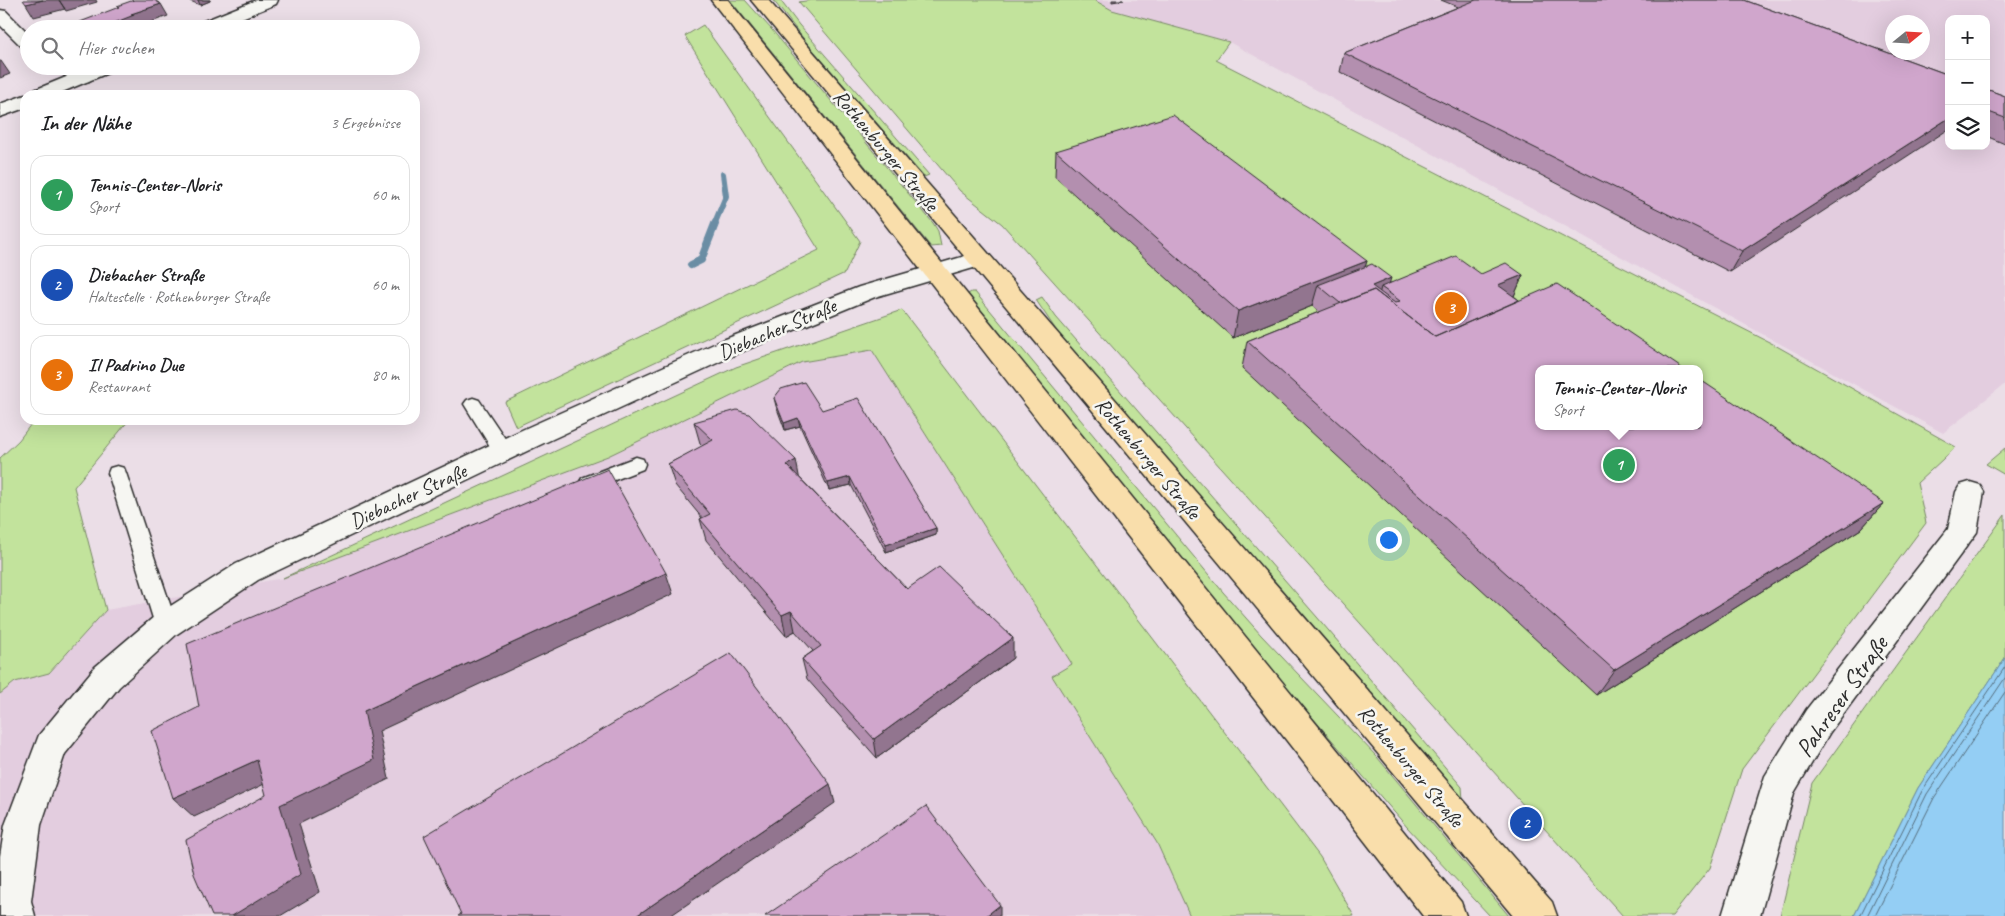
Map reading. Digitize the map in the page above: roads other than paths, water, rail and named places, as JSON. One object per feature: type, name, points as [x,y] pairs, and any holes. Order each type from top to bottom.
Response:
[{"type":"main road","name":"Rothenburger Straße","points":[[719,0],[1447,916]]},
{"type":"main road","name":"Rothenburger Straße","points":[[758,0],[1538,916]]},
{"type":"street","points":[[222,20],[270,0]]},
{"type":"street","points":[[0,15],[20,35]]},
{"type":"street","points":[[50,90],[87,75]]},
{"type":"street","points":[[0,111],[20,102]]},
{"type":"street","name":"Diebacher Straße","points":[[16,916],[12,901],[24,824],[51,746],[107,677],[166,625],[247,572],[502,451],[777,327],[867,292],[979,259]]},
{"type":"street","name":"Pahreser Straße","points":[[1741,916],[1778,788],[1818,721],[1962,532],[1970,492]]},
{"type":"lane","points":[[473,404],[502,451]]},
{"type":"lane","points":[[575,489],[636,464]]},
{"type":"lane","points":[[117,473],[166,625]]},
{"type":"water","points":[[2005,658],[2005,916],[1854,916],[1918,788]]},
{"type":"waterway","points":[[714,225],[726,196],[723,174]]},
{"type":"waterway","points":[[691,265],[701,260],[715,224]]},
{"type":"place","name":"Il Padrino Due","points":[[1451,308]]},
{"type":"place","name":"Tennis-Center-Noris","points":[[1619,465]]},
{"type":"place","name":"Diebacher Straße","points":[[1526,823]]}]
